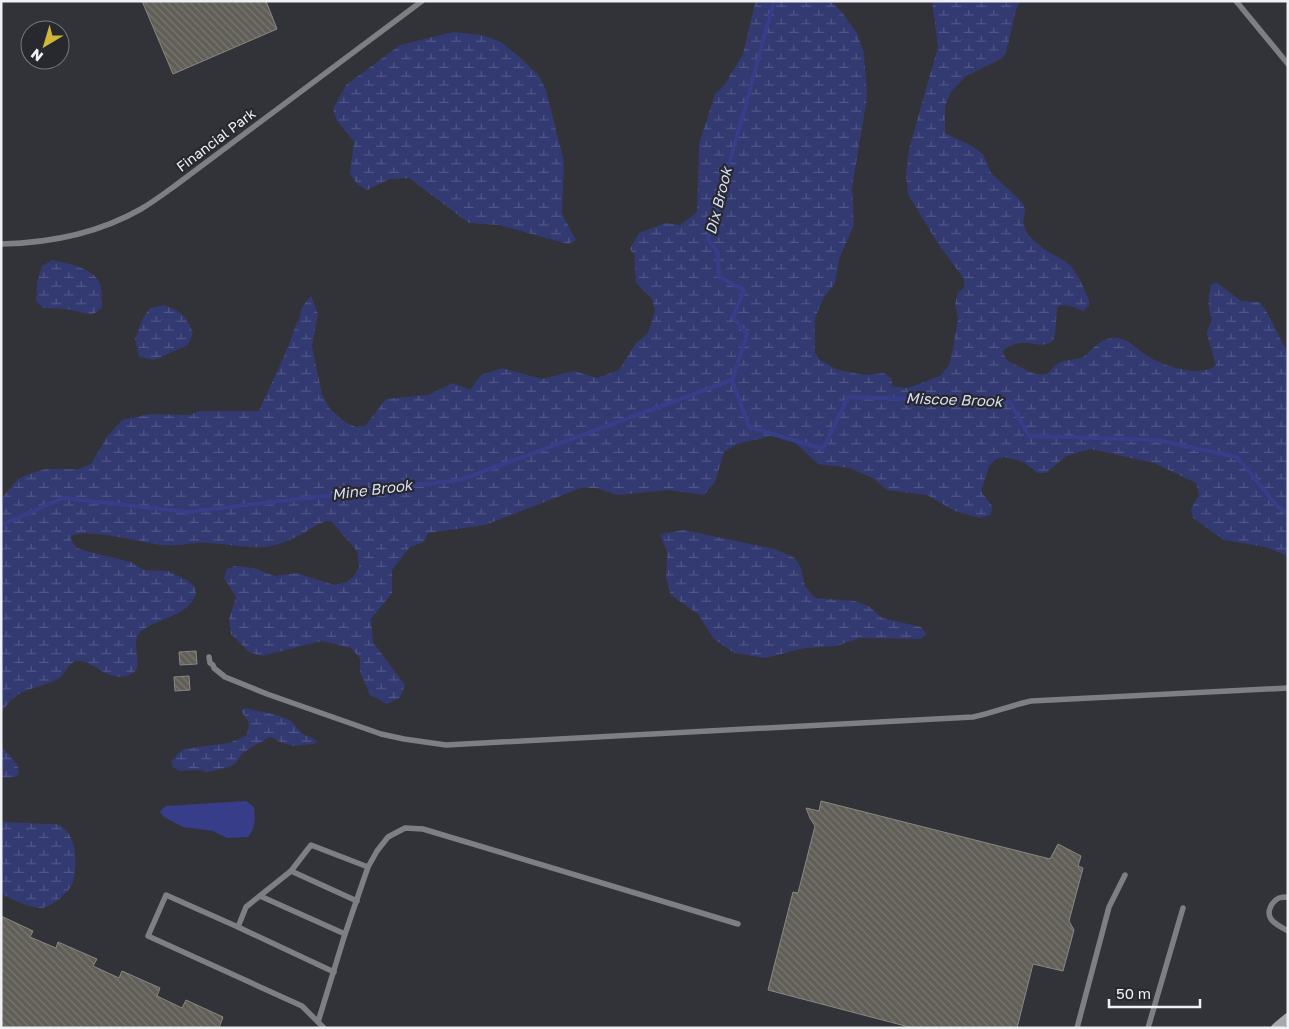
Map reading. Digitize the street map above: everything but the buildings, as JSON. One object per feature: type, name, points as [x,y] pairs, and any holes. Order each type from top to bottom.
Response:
[{"type":"main road","points":[[1276,1028],[1288,1018]]},
{"type":"lane","points":[[1236,1],[1288,64]]},
{"type":"lane","name":"Financial Park","points":[[1,244],[22,244],[62,238],[101,227],[140,209],[176,185],[420,2]]},
{"type":"lane","points":[[209,657],[210,663],[214,668],[225,676],[267,694],[381,734],[446,744],[973,717],[1031,701],[1288,688]]},
{"type":"lane","points":[[318,1022],[368,867],[388,837],[405,828],[423,829],[738,924]]},
{"type":"lane","points":[[238,927],[246,907],[291,871],[311,845],[368,867]]},
{"type":"lane","points":[[291,871],[356,901]]},
{"type":"lane","points":[[1077,1028],[1109,907],[1125,875]]},
{"type":"lane","points":[[324,1028],[302,1006],[148,936],[166,895],[334,972]]},
{"type":"lane","points":[[260,896],[346,934]]},
{"type":"lane","points":[[1288,897],[1278,898],[1274,901],[1269,911],[1269,916],[1288,931]]},
{"type":"lane","points":[[1148,1028],[1182,908]]},
{"type":"green space","points":[[759,1],[830,1],[841,11],[857,33],[864,53],[867,97],[852,188],[854,225],[839,259],[835,283],[823,299],[815,318],[815,353],[820,360],[838,370],[864,375],[884,373],[892,379],[892,386],[908,388],[940,376],[949,365],[958,318],[955,304],[958,292],[964,288],[964,279],[937,242],[908,194],[906,174],[909,149],[938,47],[932,1],[1020,1],[1016,10],[1006,53],[1001,59],[966,76],[951,92],[945,106],[945,133],[972,146],[983,154],[991,173],[1024,205],[1023,223],[1027,234],[1045,250],[1071,266],[1089,300],[1089,306],[1083,311],[1067,305],[1058,306],[1055,334],[1052,341],[1041,345],[1016,344],[1003,351],[1005,356],[1012,364],[1042,375],[1061,362],[1083,357],[1104,340],[1117,338],[1123,339],[1146,355],[1166,365],[1184,370],[1202,371],[1216,365],[1207,335],[1212,320],[1208,303],[1211,285],[1216,282],[1241,301],[1259,302],[1288,352],[1288,556],[1265,547],[1224,540],[1193,518],[1191,509],[1199,495],[1196,483],[1154,463],[1091,449],[1066,456],[1046,473],[1038,473],[1023,462],[1005,457],[996,459],[989,466],[981,491],[992,506],[991,515],[980,518],[955,511],[927,495],[887,490],[874,479],[850,468],[818,464],[792,440],[771,436],[737,444],[724,452],[715,482],[704,495],[668,490],[618,495],[596,488],[581,488],[485,525],[428,533],[424,542],[410,547],[392,570],[392,593],[371,619],[373,642],[405,685],[400,698],[387,704],[370,695],[360,672],[360,658],[351,648],[322,641],[262,656],[249,652],[231,634],[229,619],[236,597],[224,578],[227,569],[235,566],[254,568],[274,576],[297,573],[334,585],[347,582],[354,576],[359,567],[357,551],[331,521],[321,523],[287,541],[265,547],[202,543],[168,545],[105,535],[72,535],[71,540],[77,548],[131,562],[144,570],[168,571],[187,580],[195,587],[196,594],[192,602],[185,609],[148,627],[138,635],[136,645],[138,662],[135,671],[131,674],[123,677],[116,676],[90,664],[77,661],[69,666],[58,679],[26,690],[13,698],[1,714],[1,499],[18,479],[29,474],[45,469],[79,469],[91,464],[107,437],[122,420],[150,414],[190,415],[200,411],[259,411],[299,320],[302,307],[311,296],[318,314],[312,346],[322,395],[330,409],[345,422],[356,427],[365,426],[386,399],[428,395],[453,383],[470,390],[481,375],[502,368],[542,379],[574,371],[597,378],[619,370],[636,343],[648,333],[655,311],[652,299],[636,283],[634,255],[630,249],[639,233],[665,223],[680,225],[697,212],[699,144],[715,94],[725,84],[743,54],[755,3]]},
{"type":"green space","points":[[453,32],[482,35],[501,42],[539,76],[546,90],[564,162],[562,214],[576,240],[568,244],[499,225],[469,223],[409,178],[390,179],[367,190],[358,185],[350,174],[354,142],[337,121],[333,109],[346,85],[400,45]]},
{"type":"green space","points":[[52,260],[79,267],[97,278],[101,286],[102,308],[92,315],[67,309],[43,308],[36,301],[37,282],[42,266]]},
{"type":"green space","points":[[164,305],[179,312],[188,322],[193,333],[188,345],[154,360],[139,357],[135,339],[143,318],[150,308]]},
{"type":"green space","points":[[684,530],[775,549],[795,558],[801,568],[805,586],[815,598],[855,601],[870,607],[882,618],[921,627],[927,634],[921,639],[859,638],[837,646],[805,648],[765,658],[734,653],[714,639],[698,614],[671,595],[666,578],[667,552],[660,534]]},
{"type":"green space","points":[[246,708],[273,714],[291,721],[299,731],[317,741],[313,744],[293,746],[271,737],[253,746],[242,754],[235,764],[229,767],[208,772],[198,770],[179,771],[173,767],[171,762],[183,749],[229,743],[246,736],[249,724],[241,710]]},
{"type":"green space","points":[[1,746],[13,759],[19,770],[19,774],[15,777],[1,778]]},
{"type":"green space","points":[[1,822],[56,824],[65,829],[73,842],[75,850],[75,875],[71,886],[55,902],[45,907],[36,908],[1,894]]},
{"type":"shaded area","points":[[246,801],[254,807],[255,815],[254,826],[248,837],[227,838],[213,831],[183,827],[164,817],[160,812],[167,806]]},
{"type":"waterway","name":"Dix Brook","points":[[732,380],[747,334],[733,318],[744,290],[719,277],[718,253],[708,239],[774,1]]},
{"type":"waterway","name":"Miscoe Brook","points":[[732,380],[749,427],[823,449],[848,397],[1010,402],[1029,436],[1157,440],[1237,457],[1279,508],[1288,513]]},
{"type":"waterway","name":"Mine Brook","points":[[1,525],[63,498],[187,512],[460,480],[732,380]]}]
